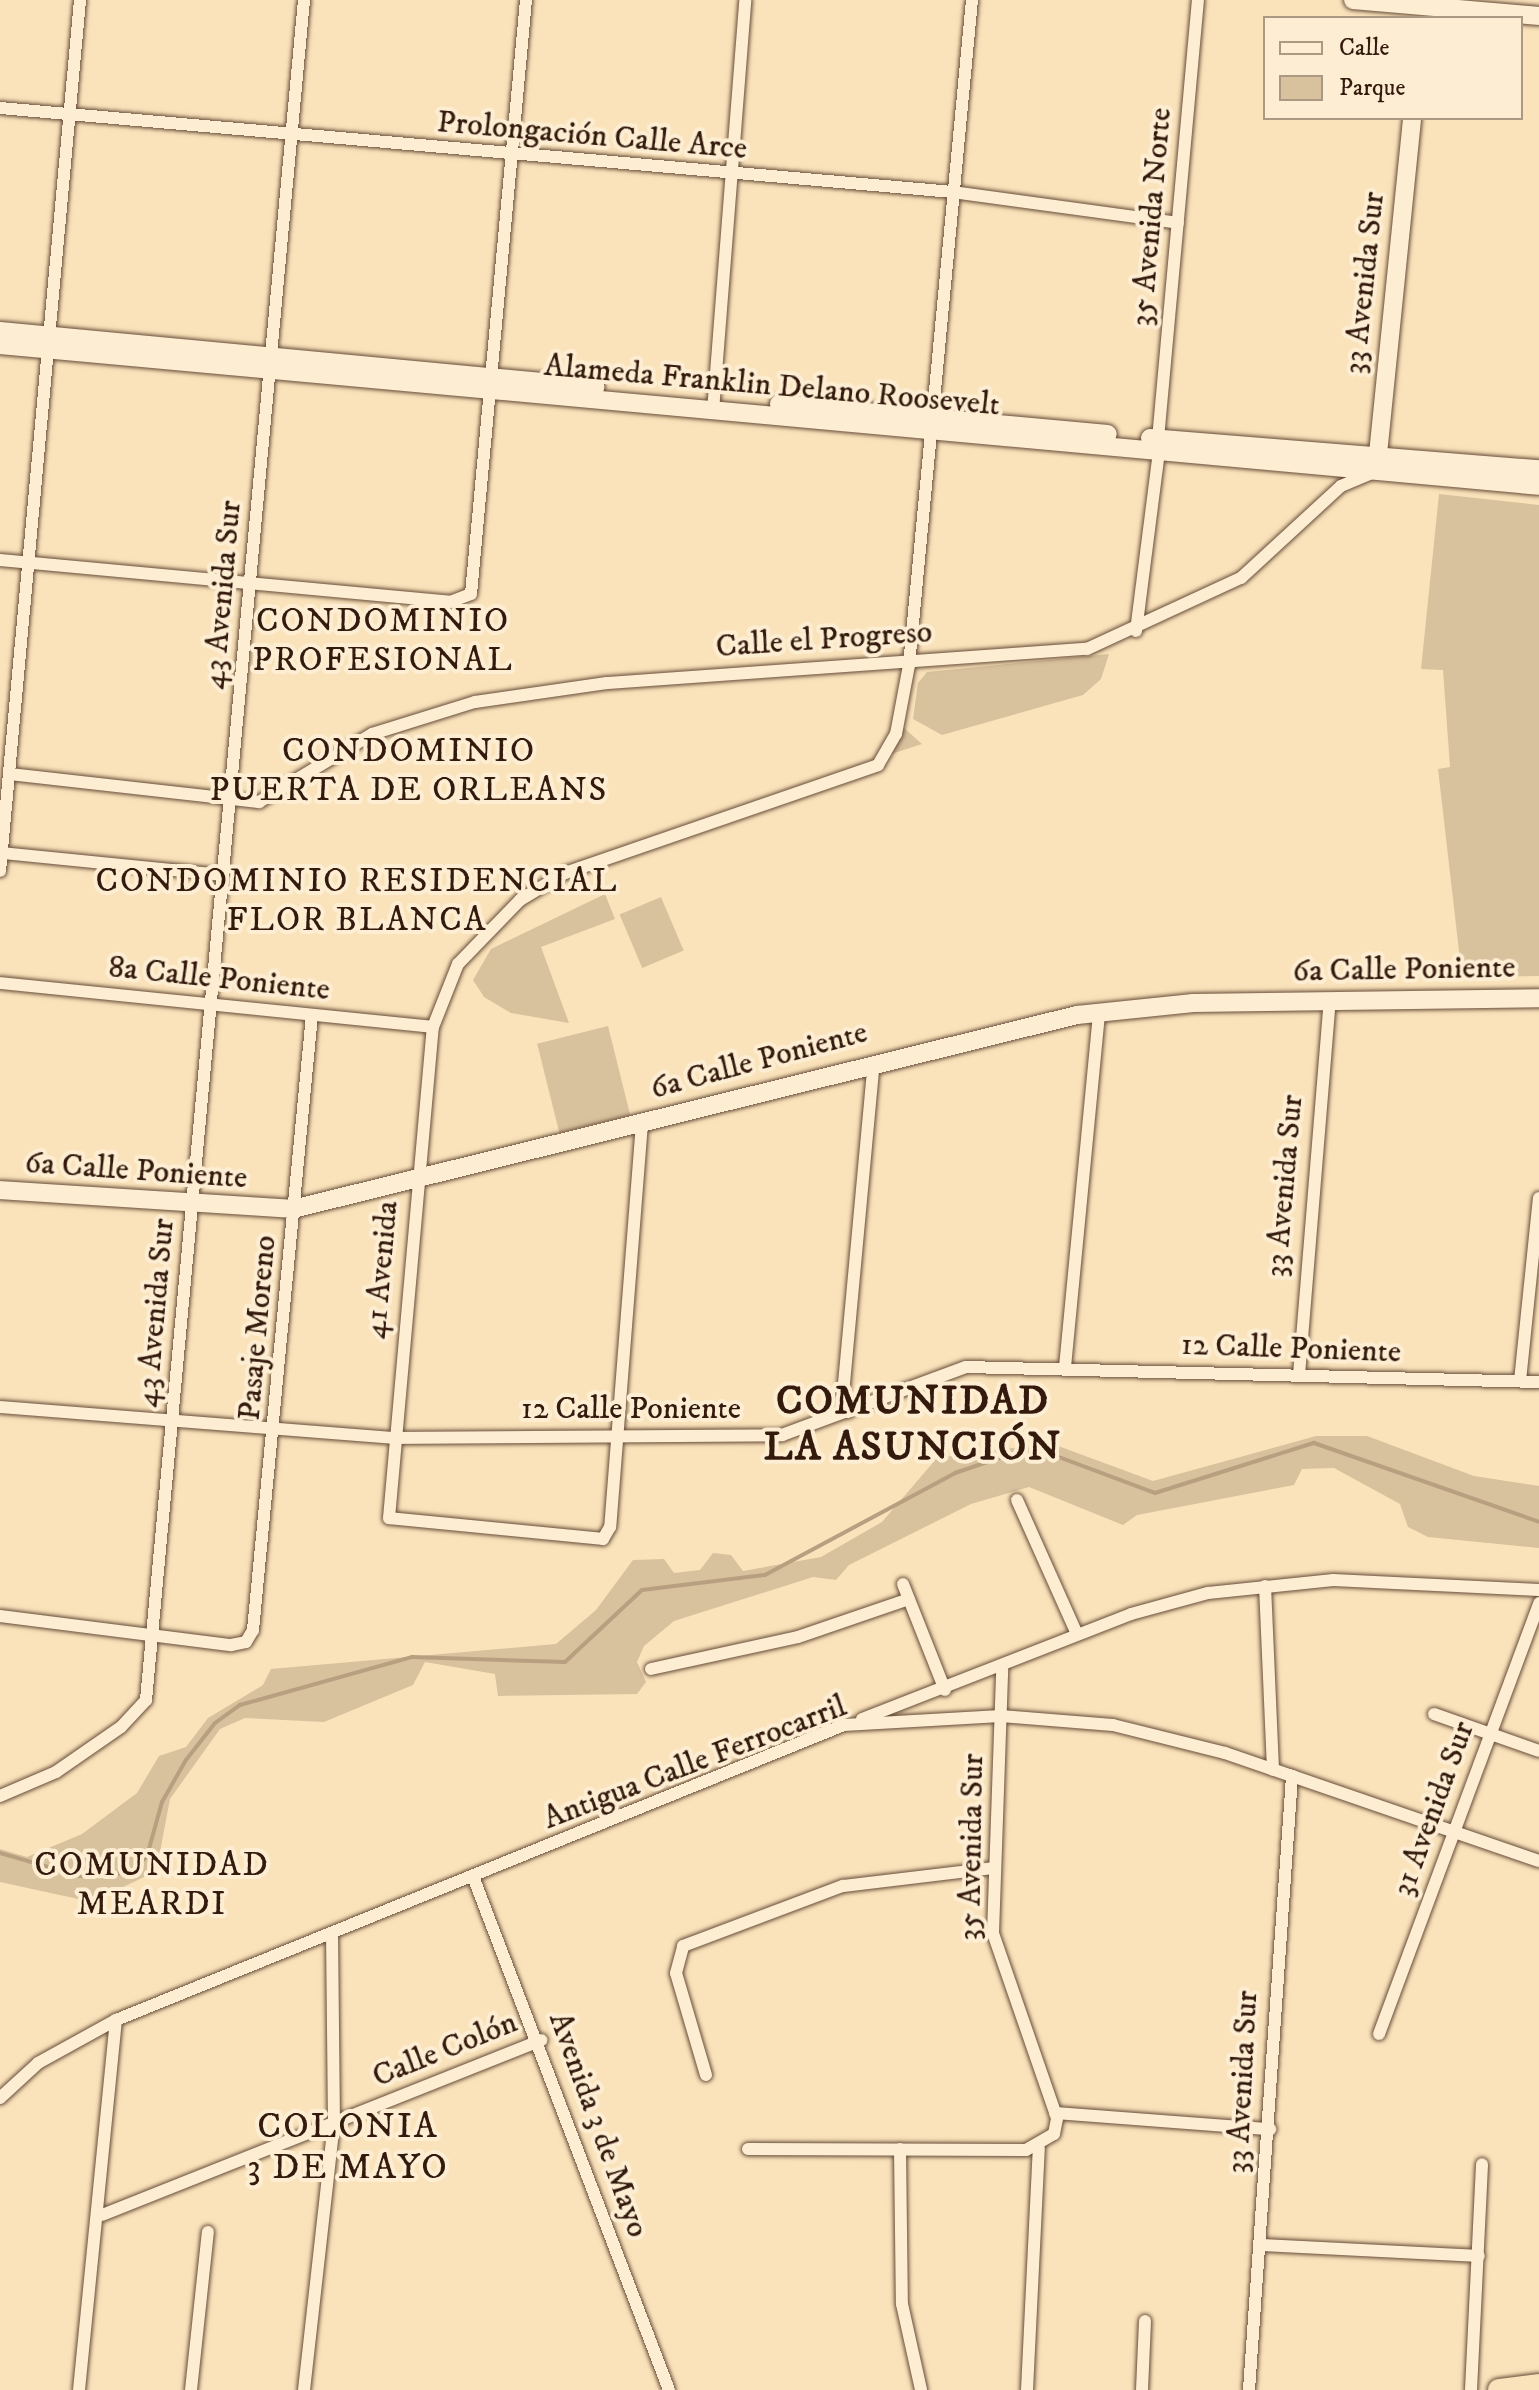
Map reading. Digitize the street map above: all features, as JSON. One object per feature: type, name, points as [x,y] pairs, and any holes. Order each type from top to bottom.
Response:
[{"type":"highway","points":[[1504,2390],[1539,2385]]},
{"type":"street","points":[[0,871],[80,0]]},
{"type":"street","name":"43 Avenida Sur","points":[[0,1796],[56,1772],[121,1727],[146,1700],[304,0]]},
{"type":"street","points":[[0,560],[458,602],[471,594],[476,579],[510,157],[526,0]]},
{"type":"street","points":[[713,404],[745,0]]},
{"type":"street","points":[[909,665],[972,0]]},
{"type":"street","name":"35 Avenida Norte","points":[[1158,445],[1198,0]]},
{"type":"street","points":[[1353,0],[1539,16]]},
{"type":"street","name":"Prolongación Calle Arce","points":[[0,108],[293,131],[510,157],[953,192],[1178,223]]},
{"type":"street","name":"33 Avenida Sur","points":[[1377,463],[1412,120]]},
{"type":"street","name":"Alameda Franklin Delano Roosevelt","points":[[0,331],[48,343]]},
{"type":"street","name":"Alameda Franklin Delano Roosevelt","points":[[0,345],[48,343],[270,362],[1377,463],[1539,469]]},
{"type":"street","points":[[1136,631],[1158,445]]},
{"type":"street","name":"Alameda Franklin Delano Roosevelt","points":[[1377,463],[1539,486]]},
{"type":"street","name":"Calle el Progreso","points":[[230,796],[259,802],[372,734],[475,702],[607,683],[909,665],[1087,649],[1136,631],[1241,578],[1341,486],[1377,463]]},
{"type":"street","name":"41 Avenida","points":[[619,1432],[603,1539],[389,1518],[393,1438],[416,1183],[433,1027],[443,991],[471,945],[520,900],[565,873],[878,765],[896,734],[909,665]]},
{"type":"street","points":[[9,774],[230,796]]},
{"type":"street","points":[[2,853],[223,875]]},
{"type":"street","name":"8a Calle Poniente","points":[[0,983],[433,1027]]},
{"type":"street","name":"6a Calle Poniente","points":[[0,1190],[191,1207],[293,1209],[416,1183],[874,1062],[1099,1012],[1330,1001],[1539,998]]},
{"type":"street","name":"33 Avenida Sur","points":[[1299,1375],[1330,1001]]},
{"type":"street","points":[[1065,1367],[1099,1012]]},
{"type":"street","name":"Pasaje Moreno","points":[[152,1635],[246,1642],[276,1433],[312,1015]]},
{"type":"street","points":[[848,1412],[843,1394],[874,1062]]},
{"type":"street","points":[[619,1432],[642,1123]]},
{"type":"street","points":[[1520,1381],[1539,1198]]},
{"type":"street","name":"12 Calle Poniente","points":[[0,1407],[276,1433],[393,1438],[619,1432],[782,1435],[848,1412],[946,1371],[1065,1367],[1539,1382]]},
{"type":"street","points":[[1017,1500],[1077,1634]]},
{"type":"street","points":[[844,1725],[1002,1669],[1077,1634],[1168,1603],[1265,1586],[1393,1580],[1539,1590]]},
{"type":"street","points":[[903,1584],[945,1690]]},
{"type":"street","points":[[1265,1586],[1273,1770]]},
{"type":"street","points":[[651,1669],[798,1637],[909,1599]]},
{"type":"street","name":"31 Avenida Sur","points":[[1379,2034],[1539,1603]]},
{"type":"street","points":[[0,1616],[152,1635]]},
{"type":"street","name":"35 Avenida Sur","points":[[1002,1669],[993,1868],[998,1962],[1055,2113]]},
{"type":"street","points":[[1434,1714],[1539,1751]]},
{"type":"street","name":"Antigua Calle Ferrocarril","points":[[0,2098],[38,2063],[116,2020],[332,1937],[844,1725],[1001,1716],[1153,1733],[1292,1776],[1539,1861]]},
{"type":"street","name":"33 Avenida Sur","points":[[1249,2390],[1263,2245],[1292,1776]]},
{"type":"street","points":[[706,2075],[676,1973],[683,1946],[843,1886],[993,1868]]},
{"type":"street","name":"Avenida 3 de Mayo","points":[[474,1879],[541,2040],[669,2390]]},
{"type":"street","points":[[304,2390],[334,2123],[332,1937]]},
{"type":"street","points":[[79,2390],[102,2215],[116,2020]]},
{"type":"street","name":"Calle Colón","points":[[102,2215],[541,2040]]},
{"type":"street","points":[[1027,2390],[1039,2148],[1058,2127],[1055,2113],[1270,2129]]},
{"type":"street","points":[[748,2149],[1039,2148]]},
{"type":"street","points":[[900,2149],[902,2304],[921,2390]]},
{"type":"street","points":[[1471,2390],[1482,2164]]},
{"type":"street","points":[[191,2390],[208,2232]]},
{"type":"street","points":[[1263,2245],[1479,2256]]},
{"type":"street","points":[[1142,2390],[1145,2321]]},
{"type":"green space","points":[[1439,494],[1539,505],[1539,976],[1462,977],[1438,769],[1450,767],[1443,670],[1421,669]]},
{"type":"green space","points":[[1109,654],[1101,679],[1083,695],[942,735],[913,719],[918,683],[927,672]]},
{"type":"green space","points":[[904,728],[922,744],[891,754]]},
{"type":"green space","points":[[605,894],[615,919],[541,947],[569,1023],[511,1013],[484,997],[473,980],[491,949]]},
{"type":"green space","points":[[661,897],[684,950],[642,968],[620,915]]},
{"type":"green space","points":[[608,1026],[630,1115],[559,1133],[537,1044]]},
{"type":"green space","points":[[1316,1436],[1367,1436],[1474,1476],[1539,1486],[1539,1548],[1428,1537],[1408,1527],[1400,1504],[1334,1468],[1302,1469],[1294,1485],[1137,1515],[1123,1525],[1029,1487],[971,1504],[849,1565],[836,1580],[813,1577],[674,1621],[644,1646],[637,1662],[646,1682],[637,1694],[498,1696],[495,1674],[425,1662],[413,1685],[324,1722],[245,1718],[220,1729],[170,1799],[159,1857],[144,1877],[92,1902],[0,1882],[0,1849],[27,1857],[82,1834],[137,1793],[159,1756],[186,1747],[208,1718],[263,1685],[271,1669],[556,1644],[596,1610],[633,1560],[664,1559],[674,1573],[700,1570],[713,1553],[731,1555],[743,1571],[821,1557],[882,1522],[937,1458],[1050,1443],[1153,1481]]},
{"type":"waterway","points":[[0,1853],[79,1876],[129,1873],[147,1856],[162,1802],[186,1760],[215,1723],[240,1705],[412,1657],[565,1662],[642,1590],[765,1575],[955,1473],[1032,1447],[1155,1493],[1314,1443],[1539,1522]]},
{"type":"district","name":"CONDOMINIO PROFESIONAL","points":[[383,640]]},
{"type":"district","name":"CONDOMINIO PUERTA DE ORLEANS","points":[[409,770]]},
{"type":"district","name":"CONDOMINIO RESIDENCIAL FLOR BLANCA","points":[[357,900]]},
{"type":"district","name":"COMUNIDAD LA ASUNCIÓN","points":[[913,1425]]},
{"type":"district","name":"COMUNIDAD MEARDI","points":[[152,1884]]},
{"type":"district","name":"COLONIA 3 DE MAYO","points":[[348,2146]]}]
